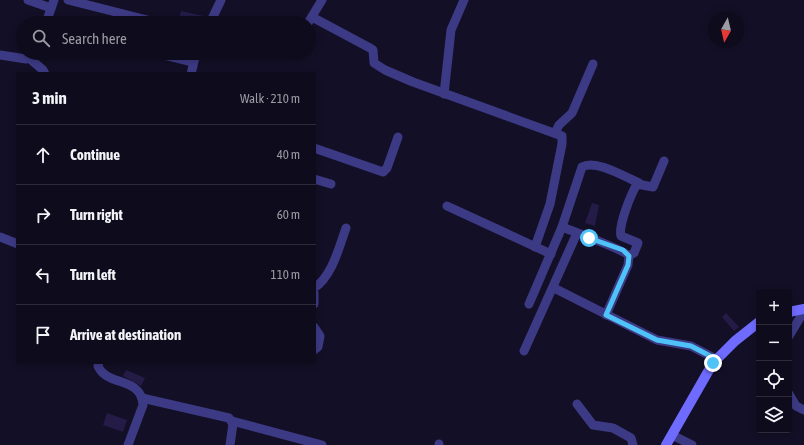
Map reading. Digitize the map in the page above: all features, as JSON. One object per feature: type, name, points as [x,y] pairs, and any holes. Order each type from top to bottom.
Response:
[{"type":"street","points":[[28,0],[53,4],[49,16]]},
{"type":"street","points":[[68,0],[131,16]]},
{"type":"street","points":[[213,16],[221,0]]},
{"type":"street","points":[[312,16],[322,0]]},
{"type":"street","points":[[444,94],[451,30],[464,0]]},
{"type":"street","points":[[316,23],[370,48],[374,54],[374,63],[377,66],[444,94],[562,136],[562,144],[550,204],[535,247]]},
{"type":"street","points":[[0,55],[16,58]]},
{"type":"street","points":[[34,60],[44,72]]},
{"type":"street","points":[[184,60],[192,62],[191,72]]},
{"type":"street","points":[[555,134],[559,125],[572,113],[593,64]]},
{"type":"street","points":[[316,149],[383,172],[387,168],[398,138]]},
{"type":"street","points":[[529,304],[562,226],[579,171],[587,165],[607,169],[648,188],[653,187],[664,161]]},
{"type":"street","points":[[316,179],[331,184]]},
{"type":"street","points":[[629,256],[634,253],[638,243],[621,236],[620,227],[636,186],[639,184]]},
{"type":"street","points":[[447,206],[551,254]]},
{"type":"street","points":[[562,226],[606,245],[623,250],[629,256]]},
{"type":"street","points":[[316,287],[327,274],[346,228]]},
{"type":"street","points":[[524,351],[554,288],[577,233]]},
{"type":"street","points":[[0,237],[16,243]]},
{"type":"street","points":[[606,315],[628,265],[629,256]]},
{"type":"street","points":[[554,288],[657,340],[691,346],[716,359]]},
{"type":"street","points":[[792,312],[804,310]]},
{"type":"street","points":[[792,331],[804,310]]},
{"type":"street","points":[[666,445],[706,373],[716,359],[756,324]]},
{"type":"street","points":[[316,330],[320,336],[318,347],[316,348]]},
{"type":"street","points":[[98,364],[104,374],[136,388],[142,398],[143,405],[128,445]]},
{"type":"street","points":[[791,397],[796,406],[804,410]]},
{"type":"street","points":[[142,398],[199,412],[224,415],[232,421],[322,445]]},
{"type":"street","points":[[577,404],[593,425],[616,429],[631,438],[633,445]]},
{"type":"street","points":[[230,445],[233,424],[232,421]]},
{"type":"street","points":[[672,435],[692,445]]},
{"type":"building","points":[[181,11],[204,16],[180,16]]},
{"type":"building","points":[[592,203],[599,205],[595,226],[585,223]]},
{"type":"building","points":[[726,313],[739,327],[734,331],[722,317]]},
{"type":"building","points":[[126,370],[145,378],[141,386],[123,376]]},
{"type":"building","points":[[107,413],[127,420],[123,432],[103,425]]},
{"type":"route","points":[[589,238],[610,247],[623,250],[627,253],[630,260],[606,315],[662,342],[691,346],[716,359],[713,363]]}]
